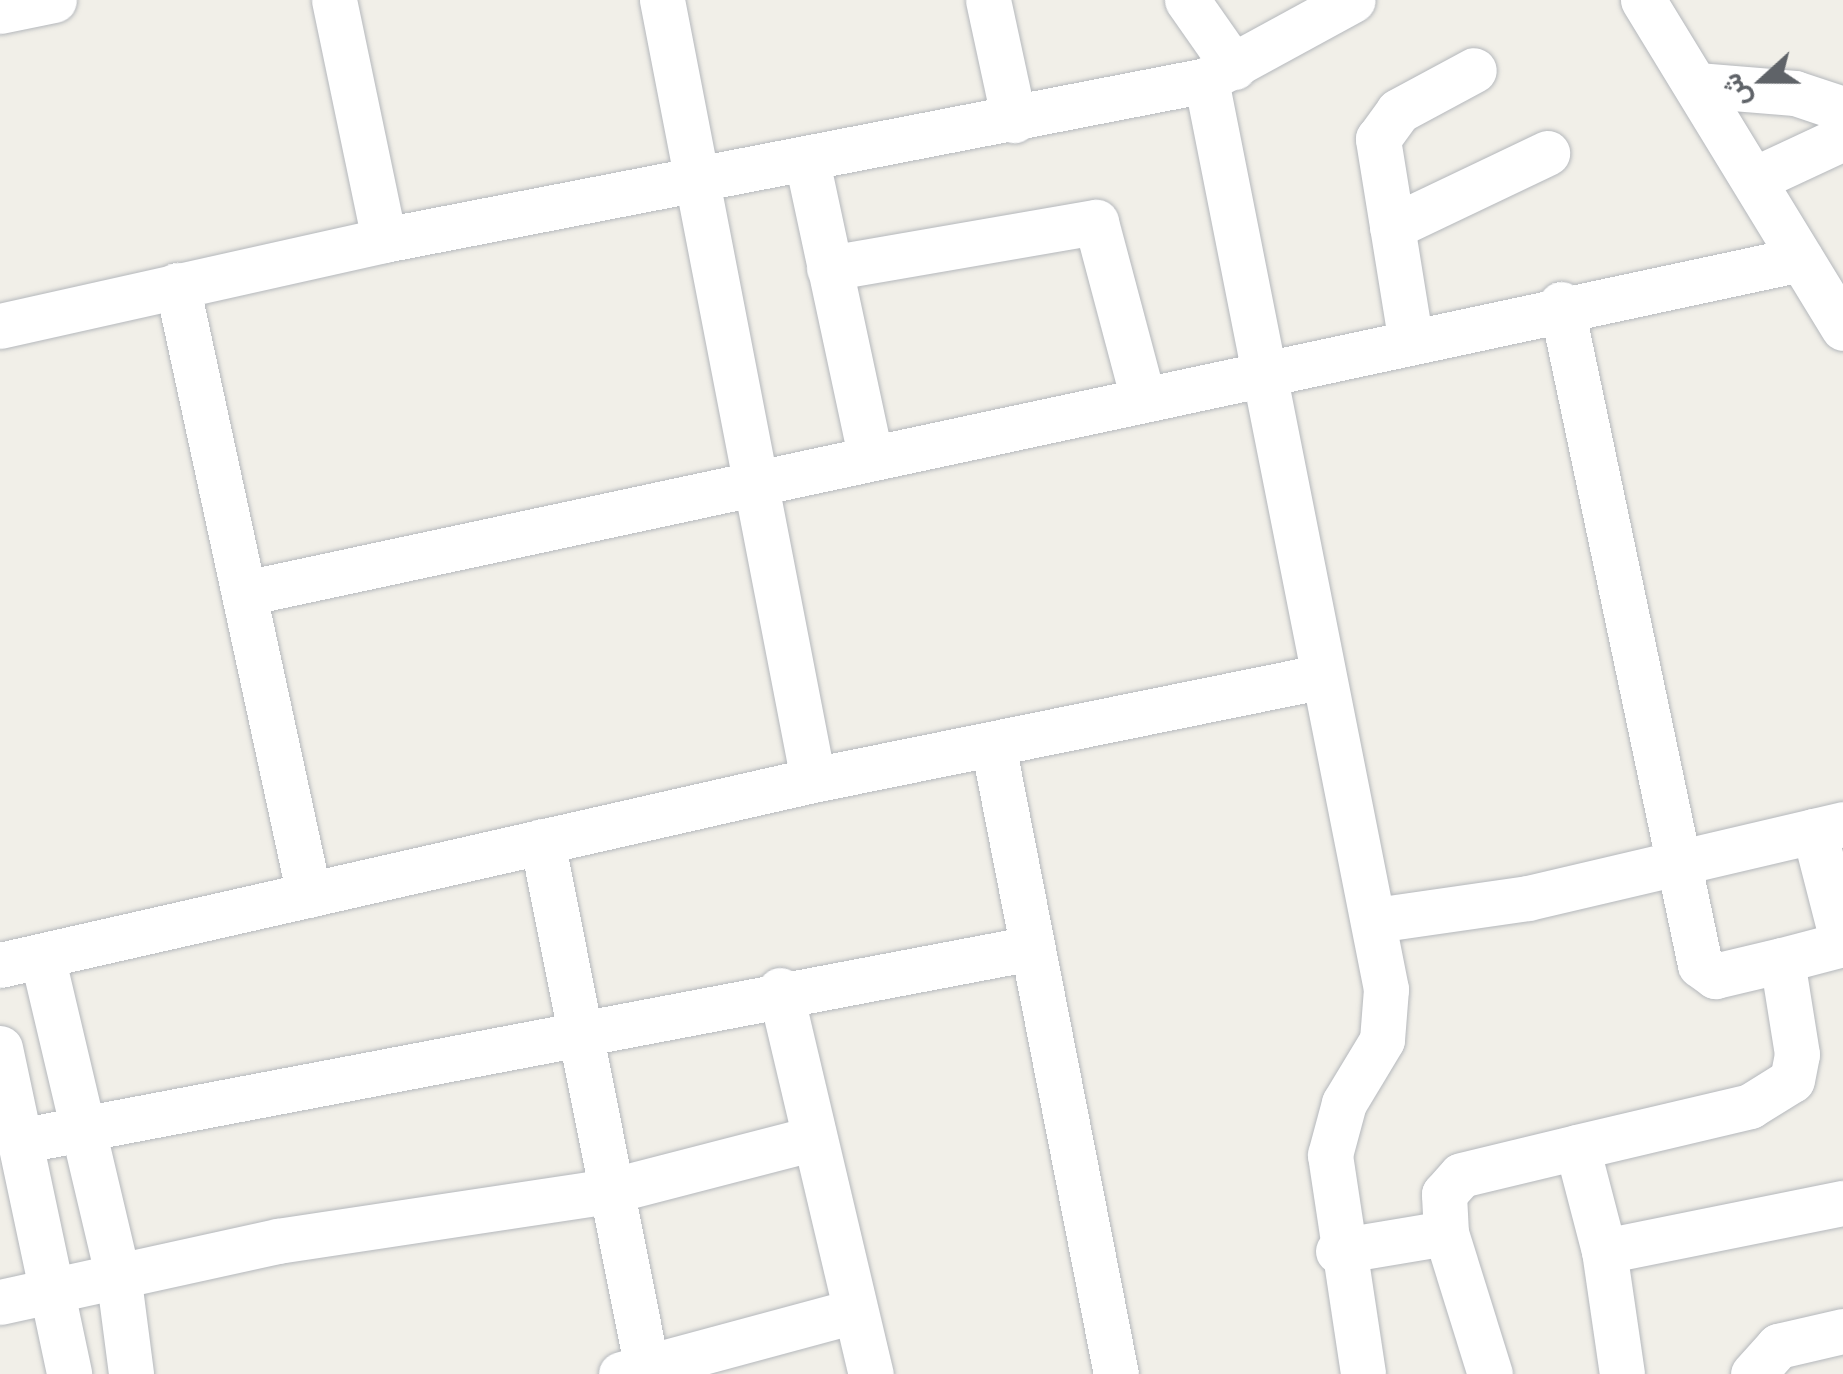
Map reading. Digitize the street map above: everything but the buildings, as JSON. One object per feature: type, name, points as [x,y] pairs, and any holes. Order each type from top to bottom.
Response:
[{"type":"street","points":[[0,11],[54,0]]},
{"type":"street","points":[[334,0],[384,240]]},
{"type":"street","points":[[662,0],[703,178],[813,780]]},
{"type":"street","points":[[988,0],[1014,120]]},
{"type":"street","points":[[1187,0],[1220,73],[1259,369],[1376,920],[1388,1016],[1344,1104],[1330,1155],[1338,1251],[1363,1374]]},
{"type":"street","points":[[1643,0],[1756,179],[1843,328]]},
{"type":"street","points":[[0,326],[384,240],[1014,120],[1220,73],[1336,4]]},
{"type":"street","points":[[1410,337],[1392,227],[1382,123],[1474,70]]},
{"type":"street","points":[[1697,85],[1796,93],[1843,109]]},
{"type":"street","points":[[1756,179],[1843,138]]},
{"type":"street","points":[[1392,227],[1548,153]]},
{"type":"street","points":[[807,161],[870,454]]},
{"type":"street","points":[[829,268],[1096,222],[1142,395]]},
{"type":"street","points":[[250,592],[1259,369],[1561,304],[1801,258]]},
{"type":"street","points":[[177,285],[250,592],[310,895]]},
{"type":"street","points":[[1376,920],[1676,866],[1828,827],[1843,944],[1782,960],[1706,973],[1676,866],[1561,304]]},
{"type":"street","points":[[131,1374],[118,1281],[84,1128],[21,960],[813,780],[1324,676]]},
{"type":"street","points":[[993,745],[1116,1374]]},
{"type":"street","points":[[542,842],[572,1030],[610,1191],[639,1372],[854,1311]]},
{"type":"street","points":[[20,1141],[780,990],[1032,948]]},
{"type":"street","points":[[1490,1374],[1446,1233],[1444,1194],[1461,1176],[1776,1095],[1792,1080],[1798,1054],[1782,960]]},
{"type":"street","points":[[780,990],[811,1139],[871,1374]]},
{"type":"street","points":[[2,1072],[68,1374]]},
{"type":"street","points":[[0,1302],[118,1281],[278,1241],[610,1191],[811,1139]]},
{"type":"street","points":[[1577,1147],[1604,1251],[1622,1374]]},
{"type":"street","points":[[1604,1251],[1843,1202]]},
{"type":"street","points":[[1338,1251],[1446,1233]]},
{"type":"street","points":[[1753,1374],[1778,1346],[1843,1331]]}]
